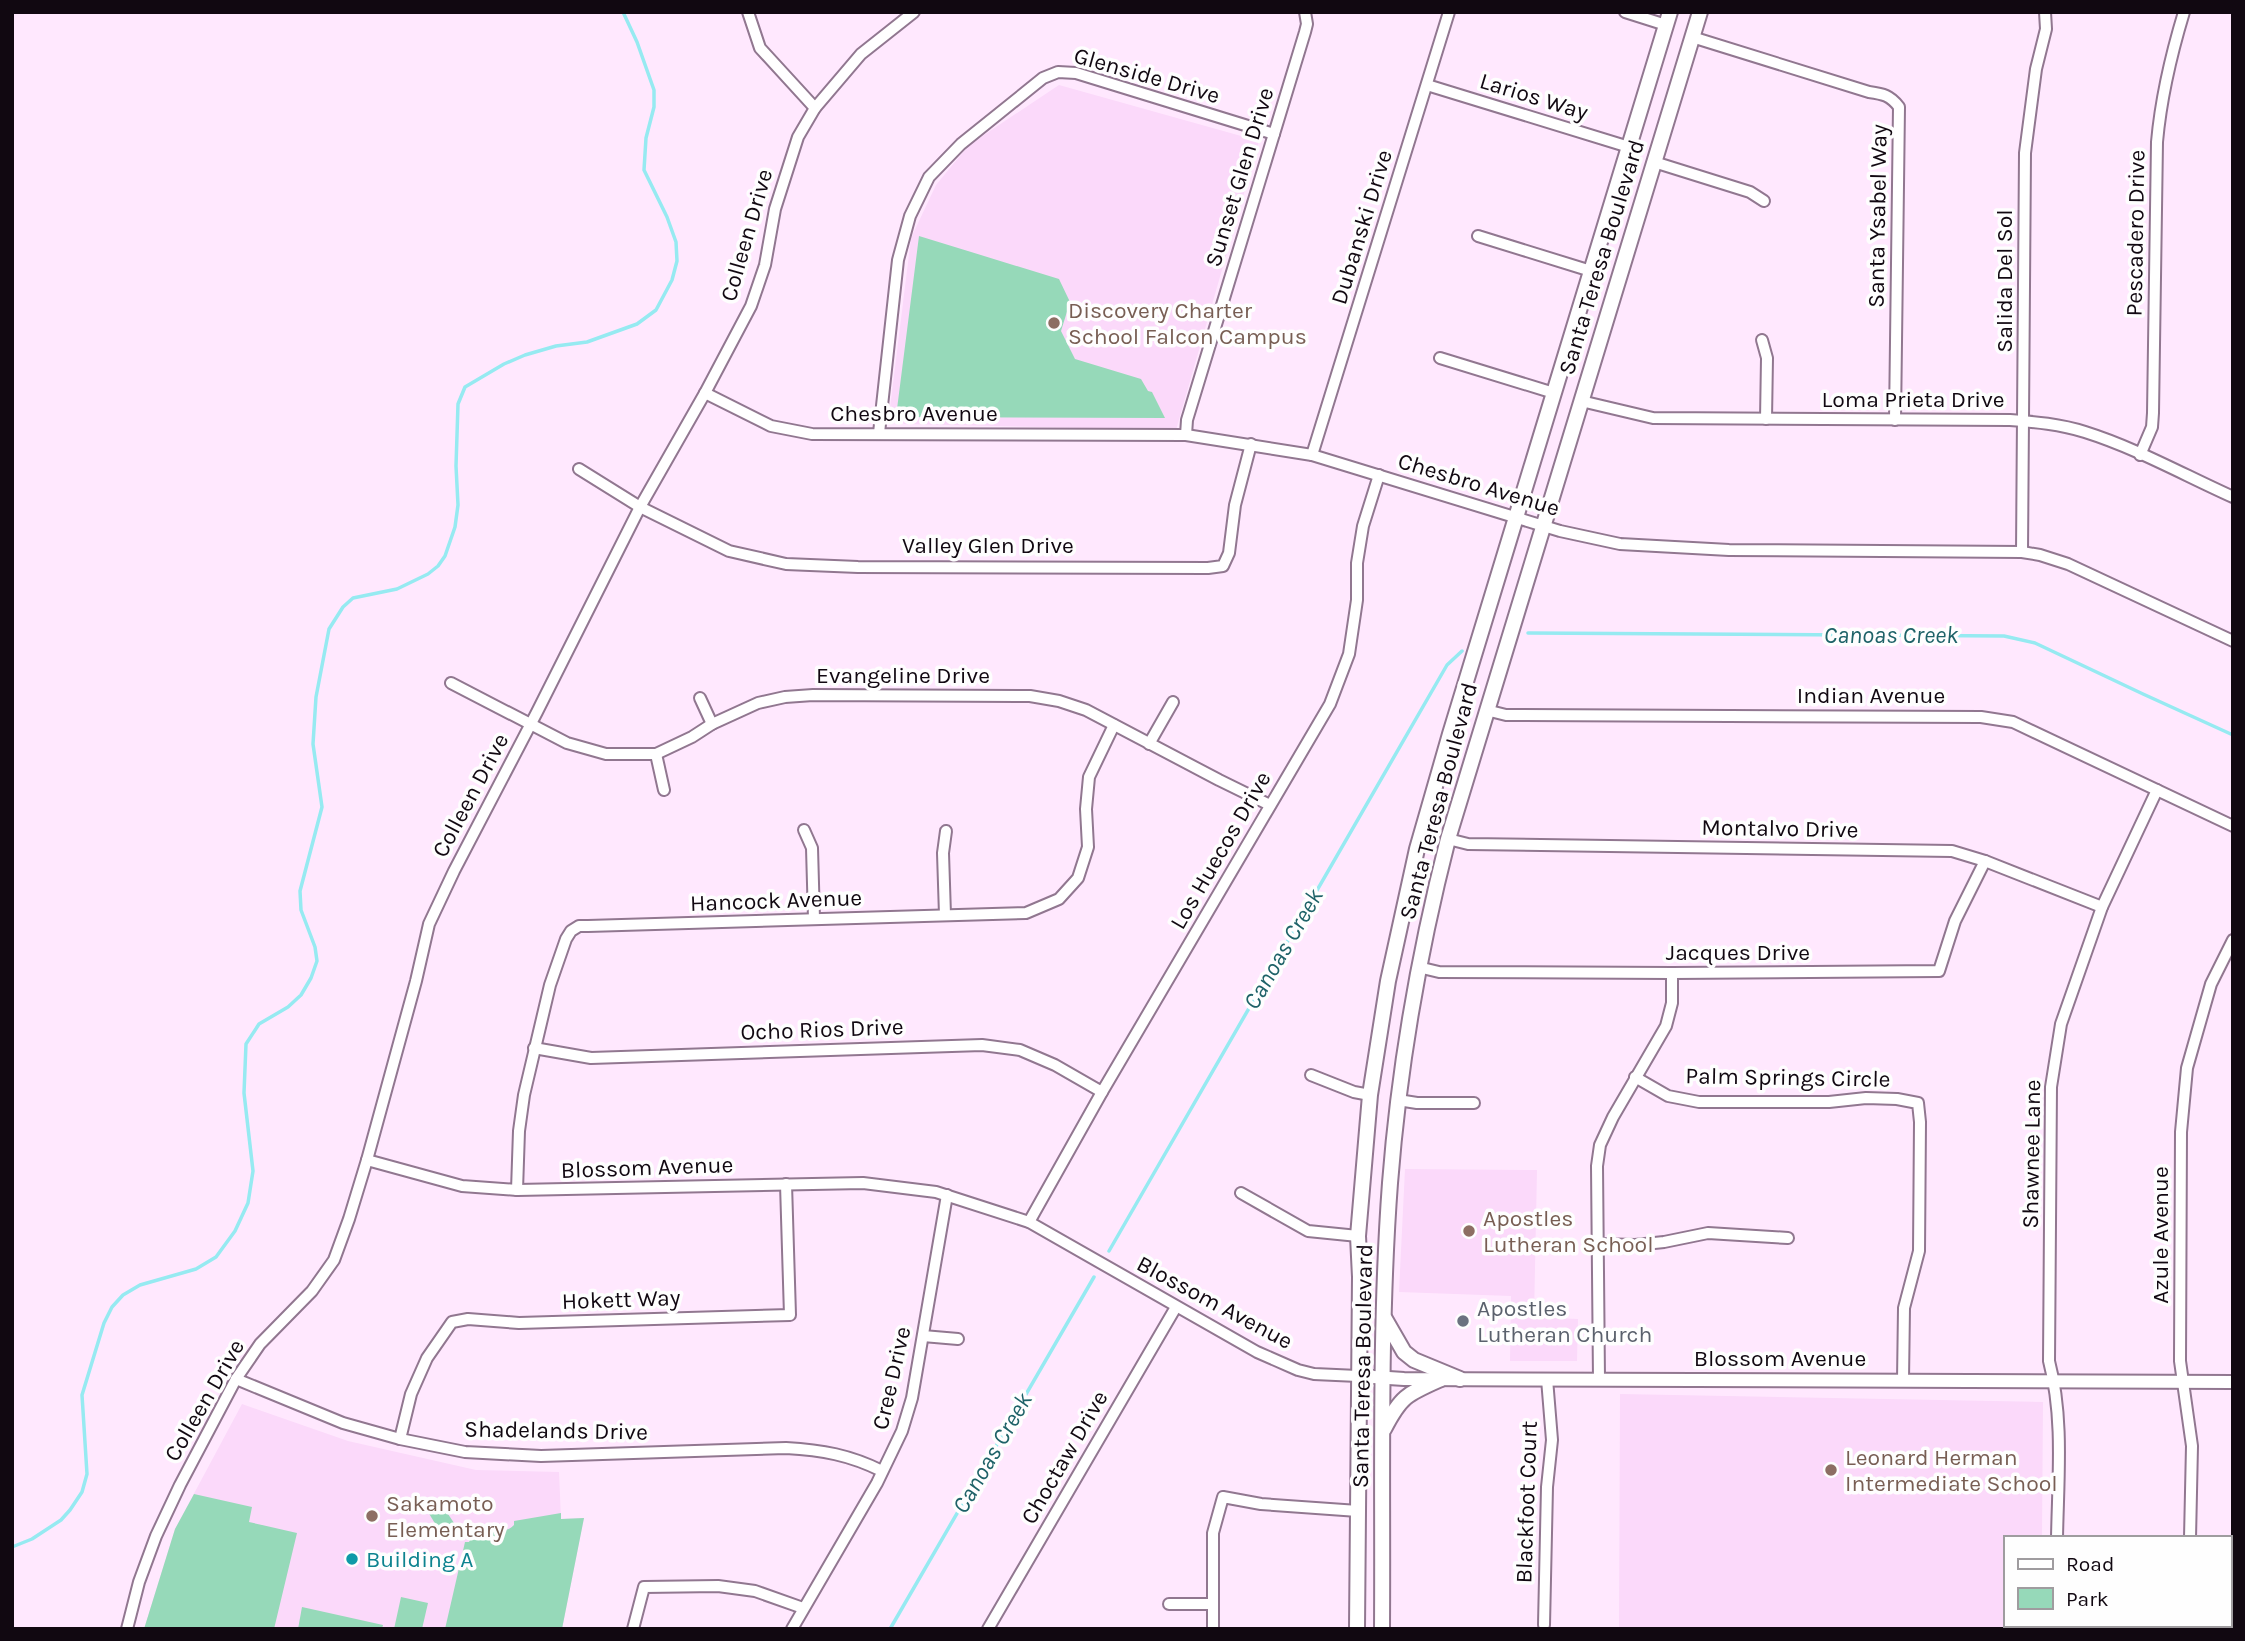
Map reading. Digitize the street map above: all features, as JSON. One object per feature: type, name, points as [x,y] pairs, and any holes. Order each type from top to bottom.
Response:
[{"type":"main road","name":"Santa Teresa Boulevard","points":[[1382,1629],[1383,1378],[1388,1210],[1398,1100],[1418,967],[1448,839],[1486,710],[1700,12]]},
{"type":"main road","name":"Santa Teresa Boulevard","points":[[1357,1629],[1359,1236],[1370,1094],[1388,981],[1416,849],[1668,19]]},
{"type":"main road","points":[[1384,1317],[1404,1352],[1413,1360],[1460,1379]]},
{"type":"main road","points":[[1383,1430],[1403,1399],[1441,1379]]},
{"type":"street","points":[[748,12],[760,48],[815,108]]},
{"type":"street","name":"Colleen Drive","points":[[127,1629],[139,1582],[156,1536],[236,1379],[260,1344],[312,1292],[334,1260],[367,1160],[429,924],[640,507],[751,306],[765,265],[775,209],[798,137],[815,108],[861,54],[914,12]]},
{"type":"street","name":"Sunset Glen Drive","points":[[1186,435],[1187,420],[1305,33],[1305,12]]},
{"type":"street","name":"Dubanski Drive","points":[[1312,455],[1449,12]]},
{"type":"street","points":[[1625,12],[1668,19]]},
{"type":"street","name":"Salida Del Sol","points":[[2022,552],[2025,153],[2035,69],[2046,29],[2045,12]]},
{"type":"street","name":"Pescadero Drive","points":[[2140,455],[2152,427],[2154,413],[2157,142],[2170,60],[2184,12]]},
{"type":"street","name":"Santa Ysabel Way","points":[[1692,37],[1869,92],[1881,93],[1892,97],[1899,107],[1895,420]]},
{"type":"street","name":"Glenside Drive","points":[[879,433],[898,260],[910,216],[929,177],[961,144],[1043,78],[1058,72],[1076,73],[1274,134]]},
{"type":"street","name":"Larios Way","points":[[1427,85],[1629,147]]},
{"type":"street","points":[[1654,162],[1750,192],[1764,201]]},
{"type":"street","points":[[1478,236],[1591,271]]},
{"type":"street","points":[[1762,340],[1767,358],[1766,419]]},
{"type":"street","points":[[1440,358],[1554,393]]},
{"type":"street","name":"Chesbro Avenue","points":[[705,393],[771,426],[812,433],[1186,435],[1251,444],[1312,455],[1542,526],[1620,544],[1730,550],[2022,552],[2068,564],[2233,641]]},
{"type":"street","name":"Loma Prieta Drive","points":[[1581,401],[1653,418],[2047,423],[2110,440],[2233,497]]},
{"type":"street","name":"Valley Glen Drive","points":[[640,507],[729,551],[786,564],[858,567],[1208,568],[1223,566],[1229,553],[1235,505],[1251,444]]},
{"type":"street","points":[[579,469],[640,507]]},
{"type":"street","name":"Los Huecos Drive","points":[[1029,1222],[1102,1092],[1330,704],[1349,654],[1363,526],[1379,475]]},
{"type":"street","name":"Evangeline Drive","points":[[451,683],[567,743],[606,754],[656,754],[758,703],[785,697],[1030,696],[1086,710],[1270,805]]},
{"type":"street","points":[[700,698],[712,724]]},
{"type":"street","points":[[1149,744],[1173,702]]},
{"type":"street","name":"Indian Avenue","points":[[1486,710],[1506,715],[1981,717],[2013,722],[2233,826]]},
{"type":"street","name":"Hancock Avenue","points":[[517,1190],[519,1131],[534,1048],[550,985],[571,931],[579,926],[1026,913],[1059,899],[1078,878],[1088,847],[1086,809],[1089,777],[1114,725]]},
{"type":"street","points":[[656,754],[664,790]]},
{"type":"street","name":"Shawnee Lane","points":[[2057,1536],[2059,1414],[2049,1361],[2051,1087],[2061,1024],[2102,907],[2157,790]]},
{"type":"street","points":[[804,830],[812,848],[814,919]]},
{"type":"street","points":[[945,915],[943,853],[946,831]]},
{"type":"street","name":"Montalvo Drive","points":[[1448,839],[1468,844],[1952,851],[1985,861],[2102,907]]},
{"type":"street","name":"Jacques Drive","points":[[1418,967],[1439,972],[1940,971],[1955,921],[1985,861]]},
{"type":"street","name":"Azule Avenue","points":[[2190,1536],[2192,1446],[2180,1361],[2180,1132],[2186,1068],[2211,984],[2233,940]]},
{"type":"street","points":[[1599,1379],[1597,1166],[1600,1145],[1665,1026],[1672,1003],[1672,973]]},
{"type":"street","name":"Ocho Rios Drive","points":[[534,1048],[591,1058],[982,1045],[1020,1050],[1055,1065],[1102,1092]]},
{"type":"street","points":[[1311,1075],[1355,1092],[1370,1094]]},
{"type":"street","name":"Palm Springs Circle","points":[[1636,1077],[1668,1096],[1699,1102],[1829,1102],[1897,1098],[1918,1103],[1919,1251],[1904,1308],[1903,1380]]},
{"type":"street","points":[[1398,1100],[1417,1103],[1474,1102]]},
{"type":"street","name":"Blossom Avenue","points":[[367,1160],[461,1186],[517,1190],[863,1183],[947,1195],[1029,1222],[1256,1352],[1314,1374],[1383,1378],[1547,1380],[2233,1382]]},
{"type":"street","name":"Hokett Way","points":[[400,1439],[411,1394],[427,1358],[452,1322],[468,1320],[519,1323],[790,1315],[786,1184]]},
{"type":"street","points":[[1241,1193],[1308,1231],[1359,1236]]},
{"type":"street","name":"Cree Drive","points":[[792,1629],[883,1471],[902,1431],[912,1398],[947,1195]]},
{"type":"street","points":[[1599,1244],[1635,1245],[1708,1234],[1788,1238]]},
{"type":"street","name":"Choctaw Drive","points":[[988,1629],[1176,1307]]},
{"type":"street","points":[[923,1336],[958,1339]]},
{"type":"street","name":"Shadelands Drive","points":[[236,1379],[343,1423],[400,1439],[465,1452],[528,1455],[819,1449],[841,1454],[883,1471]]},
{"type":"street","name":"Blackfoot Court","points":[[1544,1625],[1547,1487],[1552,1440],[1547,1380]]},
{"type":"street","points":[[1213,1629],[1213,1533],[1223,1497],[1261,1504],[1358,1511]]},
{"type":"street","points":[[633,1629],[644,1587],[718,1586],[755,1591],[803,1608]]},
{"type":"street","points":[[1169,1604],[1213,1604]]},
{"type":"shaded area","name":"Discovery Charter School Falcon Campus","points":[[1059,85],[1259,141],[1176,430],[904,424],[890,408],[911,238],[936,185],[969,145]]},
{"type":"shaded area","name":"Apostles Lutheran School","points":[[1405,1169],[1537,1170],[1534,1317],[1578,1319],[1577,1361],[1510,1361],[1511,1296],[1399,1292]]},
{"type":"shaded area","name":"Leonard Herman Intermediate School","points":[[1620,1394],[2043,1402],[2042,1536],[2004,1536],[2004,1627],[2042,1629],[1619,1629]]},
{"type":"shaded area","name":"Sakamoto Elementary","points":[[242,1404],[348,1441],[476,1470],[559,1472],[561,1519],[584,1518],[562,1629],[144,1629],[175,1529]]},
{"type":"green space","points":[[919,236],[1059,279],[1070,302],[1061,331],[1075,359],[1141,379],[1148,391],[1152,392],[1165,418],[896,417]]},
{"type":"green space","points":[[194,1494],[252,1507],[249,1522],[297,1533],[274,1629],[144,1629],[175,1529]]},
{"type":"green space","points":[[440,1502],[454,1523],[439,1530],[425,1507]]},
{"type":"green space","points":[[561,1513],[561,1519],[584,1518],[562,1629],[445,1629],[465,1542],[469,1542],[473,1534],[482,1527],[503,1530],[511,1528],[514,1521]]},
{"type":"green space","points":[[401,1597],[428,1603],[422,1629],[394,1629]]},
{"type":"green space","points":[[302,1607],[383,1625],[382,1629],[298,1629]]},
{"type":"waterway","points":[[12,1547],[32,1539],[61,1520],[82,1492],[87,1474],[82,1395],[104,1323],[112,1307],[123,1295],[140,1285],[196,1269],[216,1257],[235,1231],[248,1203],[253,1171],[244,1093],[246,1044],[259,1024],[288,1007],[301,995],[317,961],[315,947],[301,910],[300,891],[322,807],[313,744],[316,697],[329,629],[343,607],[353,598],[397,589],[428,574],[445,556],[455,527],[458,505],[458,404],[465,387],[525,355],[556,346],[587,342],[637,324],[656,310],[672,280],[677,261],[676,242],[644,170],[646,138],[654,107],[654,90],[623,12]]},
{"type":"waterway","name":"Canoas Creek","points":[[1528,633],[2004,636],[2035,643],[2233,735]]},
{"type":"waterway","name":"Canoas Creek","points":[[1109,1251],[1447,665],[1462,651]]},
{"type":"waterway","name":"Canoas Creek","points":[[890,1629],[1094,1277]]},
{"type":"place","name":"Discovery Charter School Falcon Campus","points":[[1054,323]]},
{"type":"place","name":"Apostles Lutheran School","points":[[1469,1231]]},
{"type":"place","name":"Apostles Lutheran Church","points":[[1463,1321]]},
{"type":"place","name":"Leonard Herman Intermediate School","points":[[1831,1470]]},
{"type":"place","name":"Sakamoto Elementary","points":[[372,1516]]},
{"type":"place","name":"Building A","points":[[352,1559]]}]
